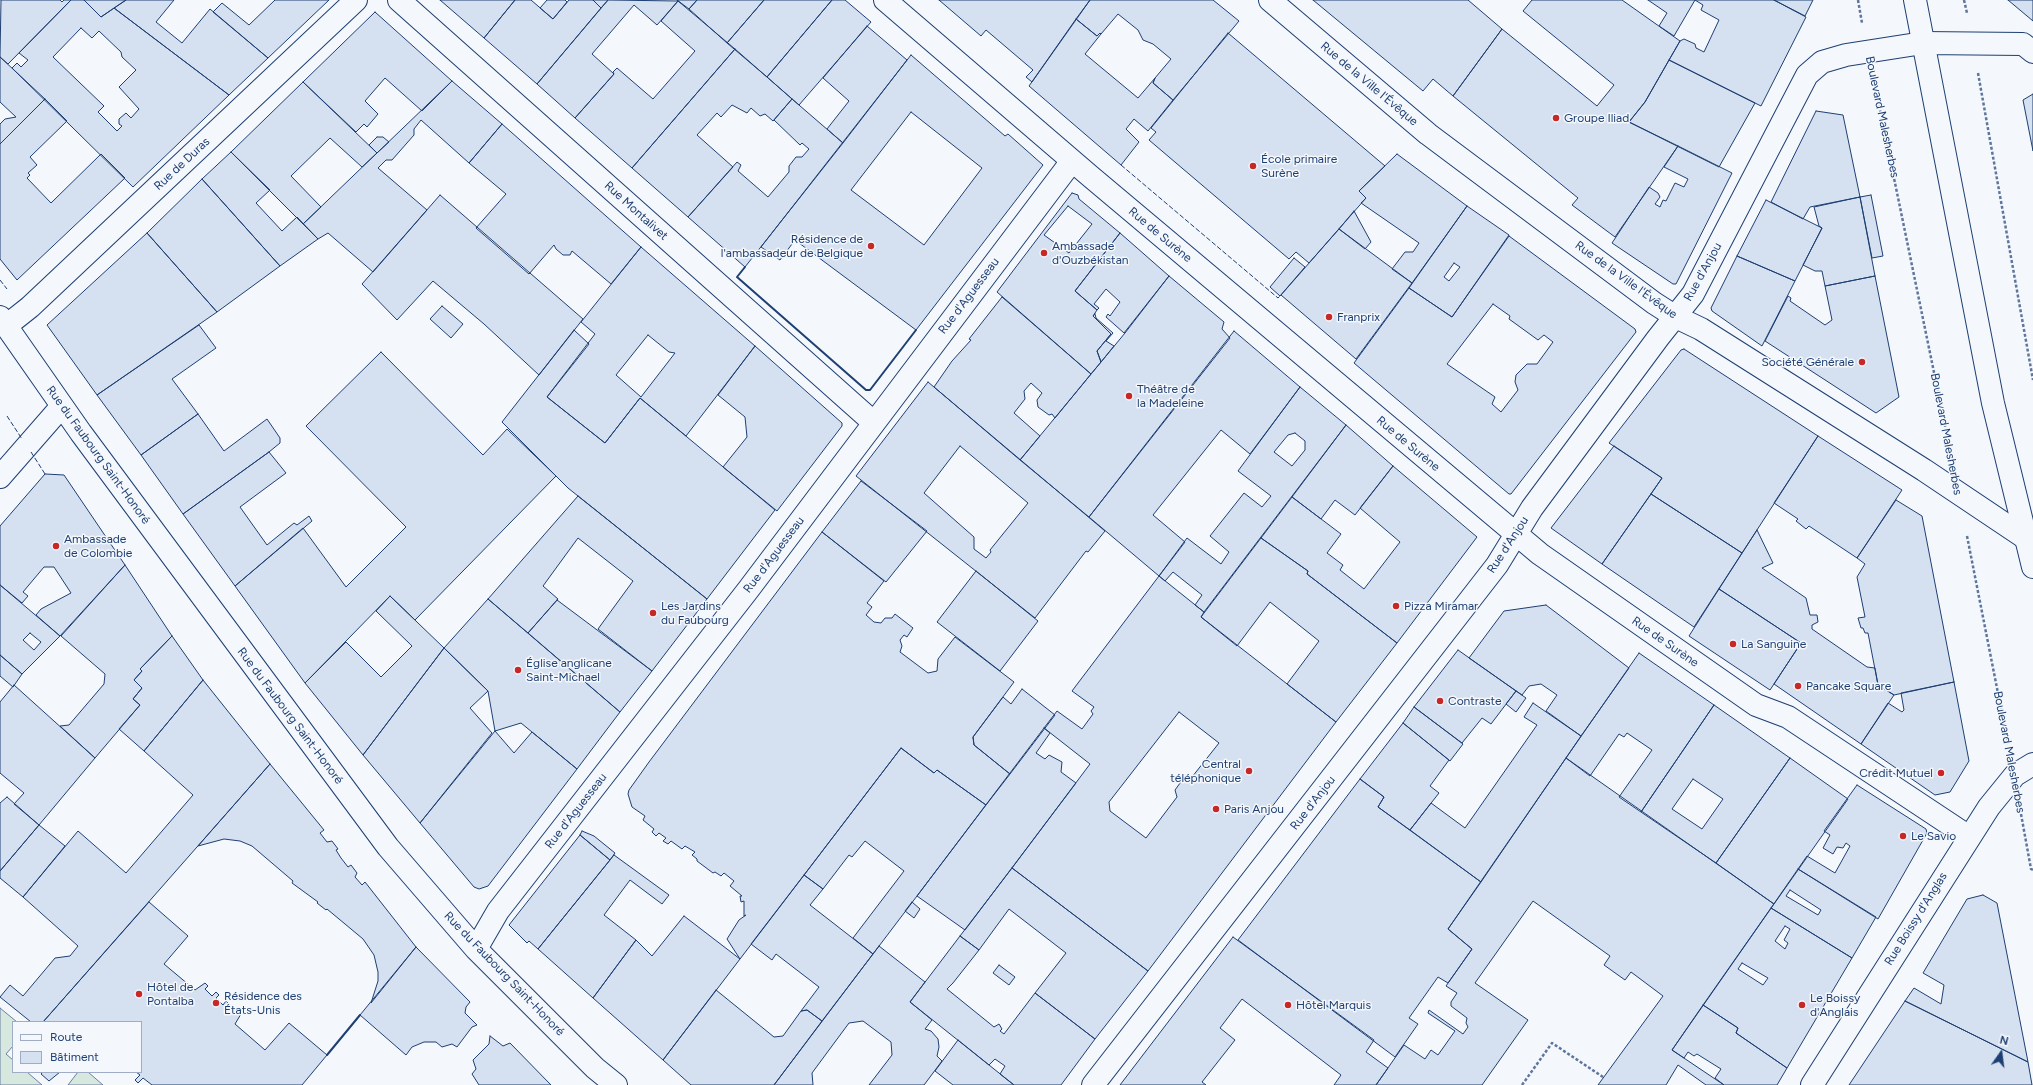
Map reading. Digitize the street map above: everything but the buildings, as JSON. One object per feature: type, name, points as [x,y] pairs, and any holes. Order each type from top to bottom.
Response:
[{"type":"street","name":"Rue de Duras","points":[[3,322],[41,296],[356,0]]},
{"type":"street","name":"Rue Montalivet","points":[[399,0],[873,422]]},
{"type":"street","name":"Rue de Surène","points":[[885,0],[1072,161],[1515,535],[1756,705],[1788,716],[1968,837]]},
{"type":"street","name":"Rue de la Ville l'Évêque","points":[[1270,0],[1428,134],[1676,317],[1701,330],[2030,539]]},
{"type":"street","points":[[1915,0],[1993,403],[2030,539],[2033,567]]},
{"type":"street","name":"Rue d'Anjou","points":[[1094,1085],[1497,565],[1532,508],[1693,294],[1808,75],[1822,62],[1846,55],[1923,43],[2023,44],[2033,52]]},
{"type":"street","name":"Rue d'Aguesseau","points":[[476,949],[498,911],[743,596],[873,422],[1072,161]]},
{"type":"street","name":"Rue du Faubourg Saint-Honoré","points":[[3,322],[62,406],[388,847],[476,949],[595,1068],[616,1085]]},
{"type":"street","points":[[0,477],[62,406]]},
{"type":"street","name":"Rue Boissy d'Anglas","points":[[1812,1085],[1968,837],[1989,807],[2015,776],[2033,764]]},
{"type":"path","name":"Boulevard Malesherbes","points":[[1858,0],[1867,51],[1883,119],[2015,776],[2032,869]]},
{"type":"path","points":[[1981,95],[2033,380]]},
{"type":"path","points":[[1522,1085],[1552,1043],[1603,1077]]},
{"type":"shaded area","points":[[0,1008],[16,1021],[12,1021],[12,1047],[6,1054],[12,1059],[12,1073],[28,1073],[42,1085],[0,1085]]},
{"type":"shaded area","points":[[77,1073],[89,1073],[103,1085],[68,1085]]},
{"type":"fence","points":[[1121,165],[1278,298],[1280,296]]},
{"type":"fence","points":[[0,280],[7,289]]},
{"type":"fence","points":[[7,416],[22,439]]},
{"type":"fence","points":[[31,452],[45,474]]},
{"type":"wall","points":[[745,267],[737,277],[866,390],[870,390],[916,330]]},
{"type":"wall","points":[[327,1055],[360,1015]]},
{"type":"place","name":"Groupe Iliad","points":[[1556,118]]},
{"type":"place","name":"École primaire Surène","points":[[1253,166]]},
{"type":"place","name":"Résidence de l'ambassadeur de Belgique","points":[[871,246]]},
{"type":"place","name":"Ambassade d'Ouzbékistan","points":[[1044,253]]},
{"type":"place","name":"Franprix","points":[[1329,317]]},
{"type":"place","name":"Société Générale","points":[[1862,362]]},
{"type":"place","name":"Théâtre de la Madeleine","points":[[1129,396]]},
{"type":"place","name":"Ambassade de Colombie","points":[[56,546]]},
{"type":"place","name":"Pizza Miramar","points":[[1396,606]]},
{"type":"place","name":"Les Jardins du Faubourg","points":[[653,613]]},
{"type":"place","name":"La Sanguine","points":[[1733,644]]},
{"type":"place","name":"Église anglicane Saint-Michael","points":[[518,670]]},
{"type":"place","name":"Pancake Square","points":[[1798,686]]},
{"type":"place","name":"Contraste","points":[[1440,701]]},
{"type":"place","name":"Central téléphonique","points":[[1249,771]]},
{"type":"place","name":"Crédit Mutuel","points":[[1941,773]]},
{"type":"place","name":"Paris Anjou","points":[[1216,809]]},
{"type":"place","name":"Le Savio","points":[[1903,836]]},
{"type":"place","name":"Hôtel de Pontalba","points":[[139,994]]},
{"type":"place","name":"Résidence des États-Unis","points":[[216,1003]]},
{"type":"place","name":"Hôtel Marquis","points":[[1288,1005]]},
{"type":"place","name":"Le Boissy d'Anglais","points":[[1802,1005]]}]
